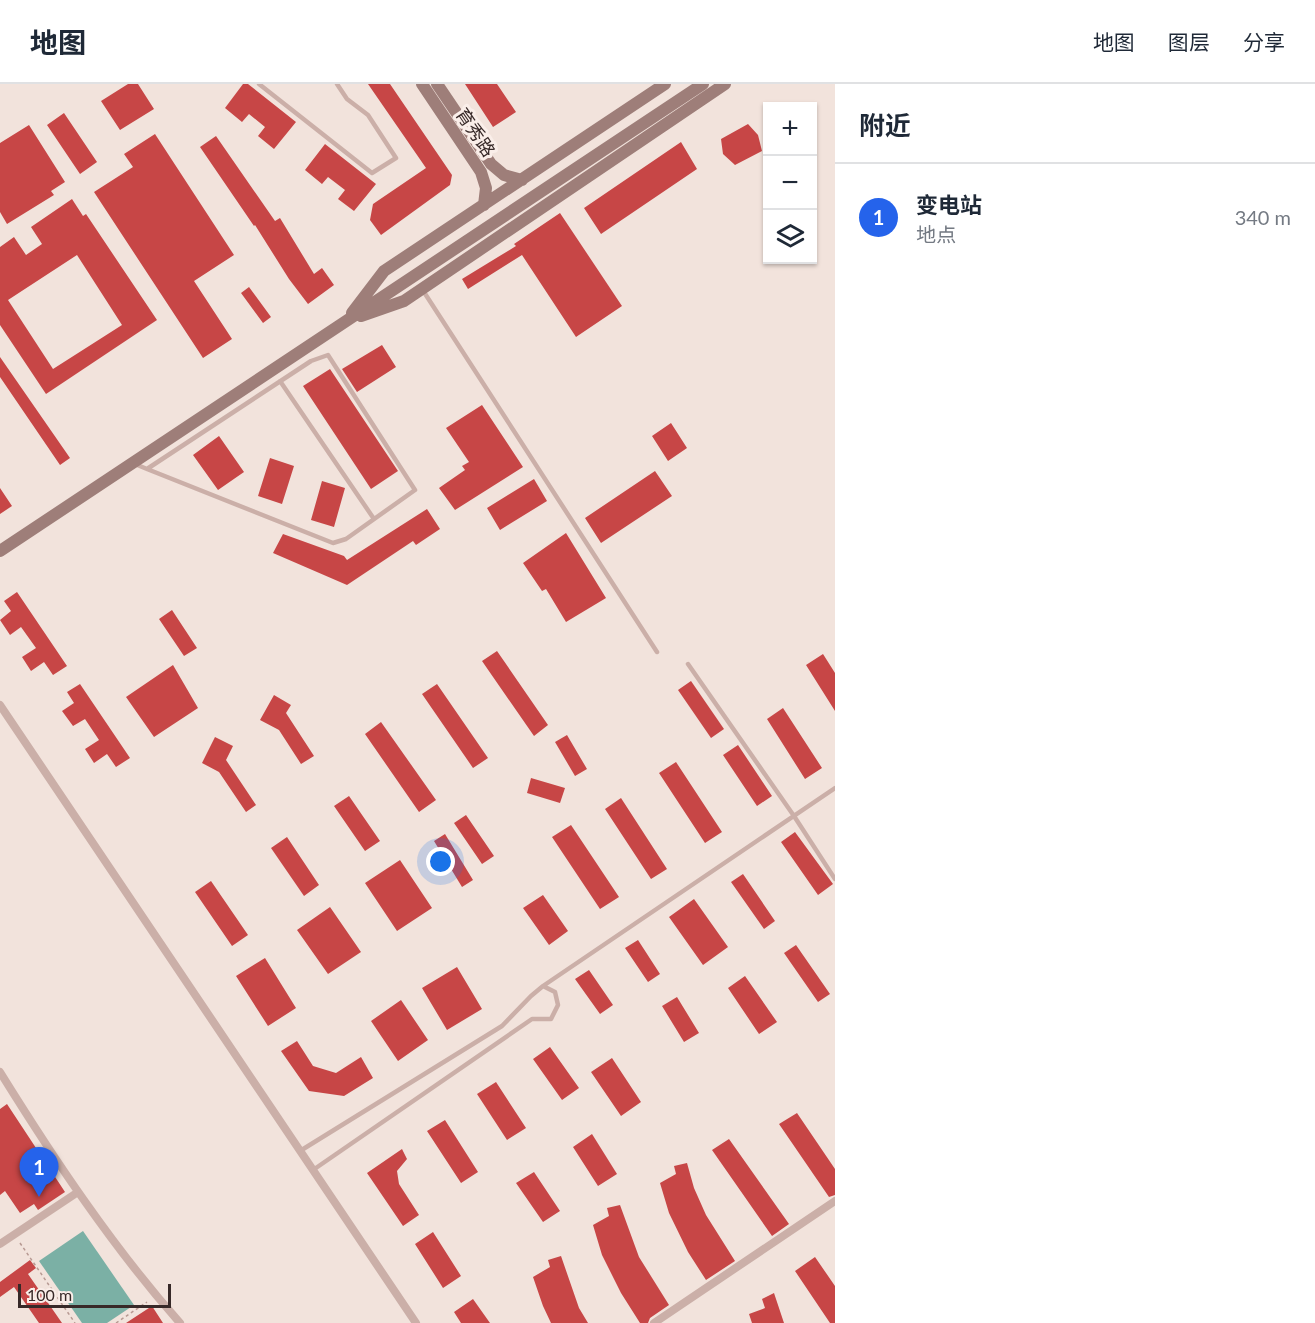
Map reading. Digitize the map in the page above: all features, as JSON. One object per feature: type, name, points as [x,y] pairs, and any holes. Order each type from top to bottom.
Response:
[{"type":"street","name":"育秀路","points":[[422,84],[481,172],[486,188],[484,205]]},
{"type":"street","name":"育秀路","points":[[437,84],[491,164],[504,175],[522,180]]},
{"type":"street","points":[[346,321],[384,272],[665,84]]},
{"type":"street","points":[[0,550],[703,84]]},
{"type":"street","points":[[346,321],[404,301],[725,84]]},
{"type":"street","points":[[0,705],[416,1323]]},
{"type":"street","points":[[0,1072],[78,1192],[156,1296],[180,1323]]},
{"type":"street","points":[[0,1244],[78,1192]]},
{"type":"street","points":[[654,1323],[835,1201]]},
{"type":"lane","points":[[259,84],[372,173],[396,158],[368,115],[347,99],[337,84]]},
{"type":"lane","points":[[422,289],[657,652]]},
{"type":"lane","points":[[132,463],[147,469],[333,543],[346,539],[415,490],[328,355],[311,361],[147,469]]},
{"type":"lane","points":[[280,381],[374,519]]},
{"type":"lane","points":[[688,664],[835,879]]},
{"type":"lane","points":[[300,1151],[502,1026],[543,986],[835,788]]},
{"type":"lane","points":[[313,1170],[532,1019],[551,1019],[558,1005],[555,992],[543,986]]},
{"type":"path","points":[[14,1235],[75,1323]]},
{"type":"path","points":[[116,1323],[156,1296]]},
{"type":"water","points":[[83,1231],[134,1305],[107,1323],[82,1323],[39,1261]]},
{"type":"building","points":[[128,84],[138,84],[154,109],[120,130],[101,101]]},
{"type":"building","points":[[243,84],[248,84],[296,122],[274,149],[258,136],[265,127],[249,114],[242,122],[225,108]]},
{"type":"building","points":[[368,84],[390,84],[452,175],[450,185],[381,235],[370,220],[373,204],[426,168]]},
{"type":"building","points":[[465,84],[497,84],[516,112],[493,127]]},
{"type":"building","points":[[64,113],[97,162],[80,174],[47,125]]},
{"type":"building","points":[[748,124],[758,135],[762,151],[735,165],[723,154],[721,139]]},
{"type":"building","points":[[29,125],[65,182],[51,191],[54,195],[7,224],[0,212],[0,143]]},
{"type":"building","points":[[155,134],[234,255],[194,281],[232,339],[203,358],[94,192],[133,167],[124,154]]},
{"type":"building","points":[[216,136],[275,221],[280,218],[314,274],[322,268],[334,285],[308,304],[200,147]]},
{"type":"building","points":[[681,142],[697,169],[601,234],[584,208]]},
{"type":"building","points":[[325,144],[376,184],[354,211],[338,199],[345,190],[328,177],[322,184],[305,170]]},
{"type":"building","points":[[72,199],[83,216],[86,214],[157,320],[46,394],[0,325],[0,247],[14,237],[26,255],[42,244],[31,227]],"holes":[[[77,255],[122,325],[53,369],[8,300]]]},
{"type":"building","points":[[560,213],[622,306],[576,337],[522,255],[468,289],[462,279],[516,246],[514,244]]},
{"type":"building","points":[[249,287],[271,317],[263,323],[241,293]]},
{"type":"building","points":[[382,345],[396,367],[357,392],[342,369]]},
{"type":"building","points":[[0,357],[70,458],[60,465],[0,377]]},
{"type":"building","points":[[330,369],[398,471],[371,489],[303,386]]},
{"type":"building","points":[[482,405],[523,467],[455,510],[439,488],[465,470],[462,466],[469,462],[446,428]]},
{"type":"building","points":[[671,423],[687,448],[668,461],[652,436]]},
{"type":"building","points":[[219,436],[244,472],[218,490],[193,455]]},
{"type":"building","points":[[270,458],[294,466],[282,504],[258,496]]},
{"type":"building","points":[[655,471],[672,496],[601,543],[585,518]]},
{"type":"building","points":[[534,479],[547,501],[500,530],[487,508]]},
{"type":"building","points":[[322,481],[345,488],[334,527],[311,520]]},
{"type":"building","points":[[0,488],[12,506],[0,514]]},
{"type":"building","points":[[427,509],[440,529],[416,545],[413,541],[347,585],[273,553],[283,534],[344,556],[347,560]]},
{"type":"building","points":[[566,533],[606,598],[566,622],[546,589],[542,591],[523,563]]},
{"type":"building","points":[[17,592],[67,666],[53,675],[44,662],[31,671],[22,657],[36,648],[21,627],[10,635],[0,620],[11,611],[4,601]]},
{"type":"building","points":[[172,610],[197,648],[184,656],[159,619]]},
{"type":"building","points":[[497,651],[548,725],[534,736],[482,661]]},
{"type":"building","points":[[823,654],[835,673],[835,711],[806,665]]},
{"type":"building","points":[[173,665],[198,708],[154,737],[126,697]]},
{"type":"building","points":[[691,681],[724,729],[711,738],[678,690]]},
{"type":"building","points":[[80,684],[130,758],[116,767],[107,754],[94,763],[85,749],[99,740],[85,719],[73,726],[62,711],[74,703],[67,692]]},
{"type":"building","points":[[437,684],[488,758],[473,768],[422,694]]},
{"type":"building","points":[[274,695],[291,705],[286,713],[314,756],[301,764],[279,730],[260,720]]},
{"type":"building","points":[[783,708],[822,768],[805,779],[767,719]]},
{"type":"building","points":[[381,722],[436,800],[419,812],[365,734]]},
{"type":"building","points":[[567,735],[587,769],[575,776],[555,742]]},
{"type":"building","points":[[215,737],[233,746],[226,760],[256,805],[246,812],[219,772],[202,763]]},
{"type":"building","points":[[738,745],[772,796],[757,806],[723,755]]},
{"type":"building","points":[[676,762],[722,832],[705,843],[659,773]]},
{"type":"building","points":[[531,778],[565,788],[560,803],[527,793]]},
{"type":"building","points":[[349,796],[380,841],[365,851],[334,806]]},
{"type":"building","points":[[621,798],[667,869],[651,879],[605,809]]},
{"type":"building","points":[[466,815],[494,856],[482,864],[454,823]]},
{"type":"building","points":[[571,825],[619,897],[600,909],[552,837]]},
{"type":"building","points":[[795,832],[833,884],[818,895],[781,842]]},
{"type":"building","points":[[445,834],[473,880],[462,887],[434,841]]},
{"type":"building","points":[[287,837],[319,885],[304,896],[271,848]]},
{"type":"building","points":[[400,860],[432,908],[397,931],[365,883]]},
{"type":"building","points":[[743,874],[775,921],[764,929],[731,882]]},
{"type":"building","points":[[211,881],[248,935],[232,946],[195,892]]},
{"type":"building","points":[[543,895],[568,931],[549,945],[523,908]]},
{"type":"building","points":[[694,899],[728,947],[703,965],[669,917]]},
{"type":"building","points":[[330,907],[361,952],[328,974],[297,930]]},
{"type":"building","points":[[638,940],[660,974],[648,982],[625,948]]},
{"type":"building","points":[[796,945],[830,994],[818,1002],[784,953]]},
{"type":"building","points":[[265,958],[296,1008],[268,1026],[236,976]]},
{"type":"building","points":[[457,967],[482,1009],[447,1030],[422,988]]},
{"type":"building","points":[[589,970],[613,1005],[600,1014],[575,979]]},
{"type":"building","points":[[745,976],[777,1022],[759,1034],[728,988]]},
{"type":"building","points":[[677,997],[699,1033],[684,1042],[662,1006]]},
{"type":"building","points":[[401,1000],[428,1040],[398,1061],[371,1021]]},
{"type":"building","points":[[297,1041],[313,1066],[336,1073],[361,1057],[373,1078],[344,1096],[309,1091],[281,1051]]},
{"type":"building","points":[[550,1047],[579,1088],[562,1100],[533,1059]]},
{"type":"building","points":[[612,1058],[641,1102],[621,1116],[591,1072]]},
{"type":"building","points":[[496,1082],[526,1128],[507,1140],[477,1094]]},
{"type":"building","points":[[7,1104],[65,1192],[38,1210],[34,1204],[20,1213],[5,1191],[0,1195],[0,1109]]},
{"type":"building","points":[[797,1113],[835,1169],[835,1195],[829,1197],[779,1124]]},
{"type":"building","points":[[445,1120],[478,1172],[461,1183],[427,1131]]},
{"type":"building","points":[[592,1134],[617,1174],[598,1186],[573,1147]]},
{"type":"building","points":[[729,1139],[789,1224],[772,1236],[712,1150]]},
{"type":"building","points":[[402,1149],[407,1159],[397,1171],[399,1184],[419,1215],[403,1226],[367,1173]]},
{"type":"building","points":[[687,1163],[694,1188],[706,1215],[735,1261],[706,1280],[688,1252],[669,1213],[660,1183],[676,1174],[674,1166]]},
{"type":"building","points":[[534,1172],[560,1211],[543,1222],[516,1183]]},
{"type":"building","points":[[620,1205],[639,1257],[669,1305],[650,1318],[648,1323],[640,1323],[621,1293],[602,1255],[593,1225],[609,1216],[607,1208]]},
{"type":"building","points":[[433,1232],[461,1276],[443,1288],[415,1244]]},
{"type":"building","points":[[561,1256],[579,1308],[588,1323],[551,1323],[543,1306],[533,1277],[550,1267],[548,1260]]},
{"type":"building","points":[[815,1257],[835,1286],[835,1323],[830,1323],[795,1271]]},
{"type":"building","points":[[30,1260],[36,1268],[28,1274],[62,1323],[39,1323],[14,1287],[0,1297],[0,1282]]},
{"type":"building","points":[[774,1293],[784,1323],[752,1323],[749,1314],[765,1308],[762,1299]]},
{"type":"building","points":[[473,1299],[490,1323],[461,1323],[454,1312]]},
{"type":"building","points":[[152,1306],[163,1323],[126,1323]]},
{"type":"place","name":"变电站","points":[[39,1197]]}]
